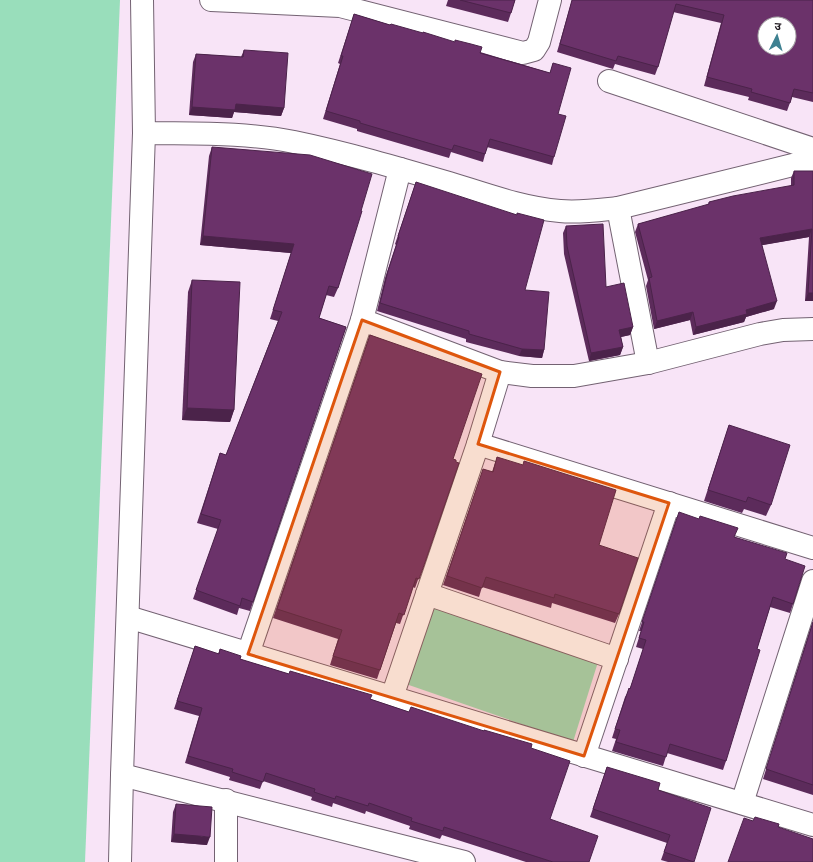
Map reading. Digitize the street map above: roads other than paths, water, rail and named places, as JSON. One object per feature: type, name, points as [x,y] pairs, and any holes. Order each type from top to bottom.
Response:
[{"type":"street","points":[[120,862],[144,133],[142,0]]},
{"type":"street","points":[[211,0],[340,3],[523,53],[534,50],[539,42],[550,0]]},
{"type":"street","points":[[609,81],[813,149]]},
{"type":"street","points":[[144,133],[260,136],[295,142],[400,168],[504,200],[532,207],[561,211],[586,211],[618,208],[813,160]]},
{"type":"street","points":[[248,654],[362,320],[400,168]]},
{"type":"street","points":[[618,208],[648,363]]},
{"type":"street","points":[[362,320],[500,372],[532,376],[574,376],[648,363],[760,334],[783,330],[813,329]]},
{"type":"street","points":[[392,697],[478,444],[500,372]]},
{"type":"street","points":[[478,444],[813,548]]},
{"type":"street","points":[[584,756],[669,503]]},
{"type":"street","points":[[742,804],[813,581]]},
{"type":"street","points":[[427,594],[616,659]]},
{"type":"street","points":[[128,617],[813,825]]},
{"type":"street","points":[[122,775],[226,800],[426,858],[464,862]]},
{"type":"street","points":[[226,800],[226,862]]}]
